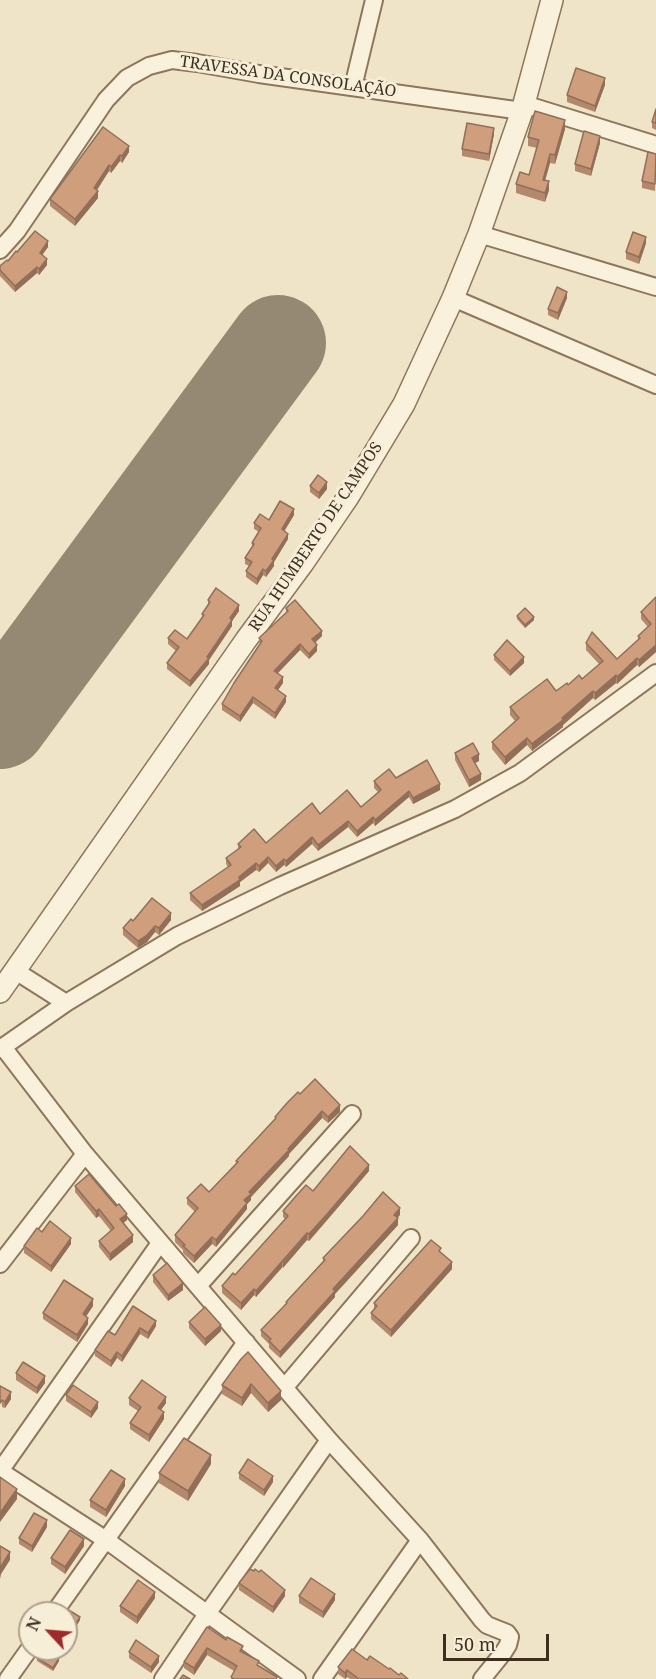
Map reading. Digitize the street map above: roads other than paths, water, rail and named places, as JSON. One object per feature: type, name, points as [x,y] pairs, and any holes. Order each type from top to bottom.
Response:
[{"type":"street","points":[[353,87],[374,0]]},
{"type":"street","name":"RUA HUMBERTO DE CAMPOS","points":[[0,992],[246,640],[303,563],[348,496],[404,404],[453,298],[479,234],[523,108],[552,0]]},
{"type":"street","name":"TRAVESSA DA CONSOLAÇÃO","points":[[0,250],[17,231],[106,100],[127,78],[149,66],[172,60],[353,87],[523,108],[656,145]]},
{"type":"street","points":[[479,234],[656,287]]},
{"type":"street","points":[[453,298],[656,385]]},
{"type":"street","points":[[482,1679],[503,1653],[510,1636],[487,1625],[420,1540],[329,1440],[84,1154],[2,1048],[66,1003],[177,936],[280,886],[455,809],[520,773],[656,673]]},
{"type":"street","points":[[14,970],[66,1003]]},
{"type":"street","points":[[198,1286],[352,1114]]},
{"type":"street","points":[[0,1264],[84,1154]]},
{"type":"street","points":[[285,1388],[411,1238]]},
{"type":"street","points":[[160,1243],[0,1471],[106,1540],[297,1679]]},
{"type":"street","points":[[63,1601],[246,1342]]},
{"type":"street","points":[[163,1679],[329,1440]]},
{"type":"street","points":[[322,1679],[420,1540]]},
{"type":"street","points":[[8,1679],[20,1661]]}]
